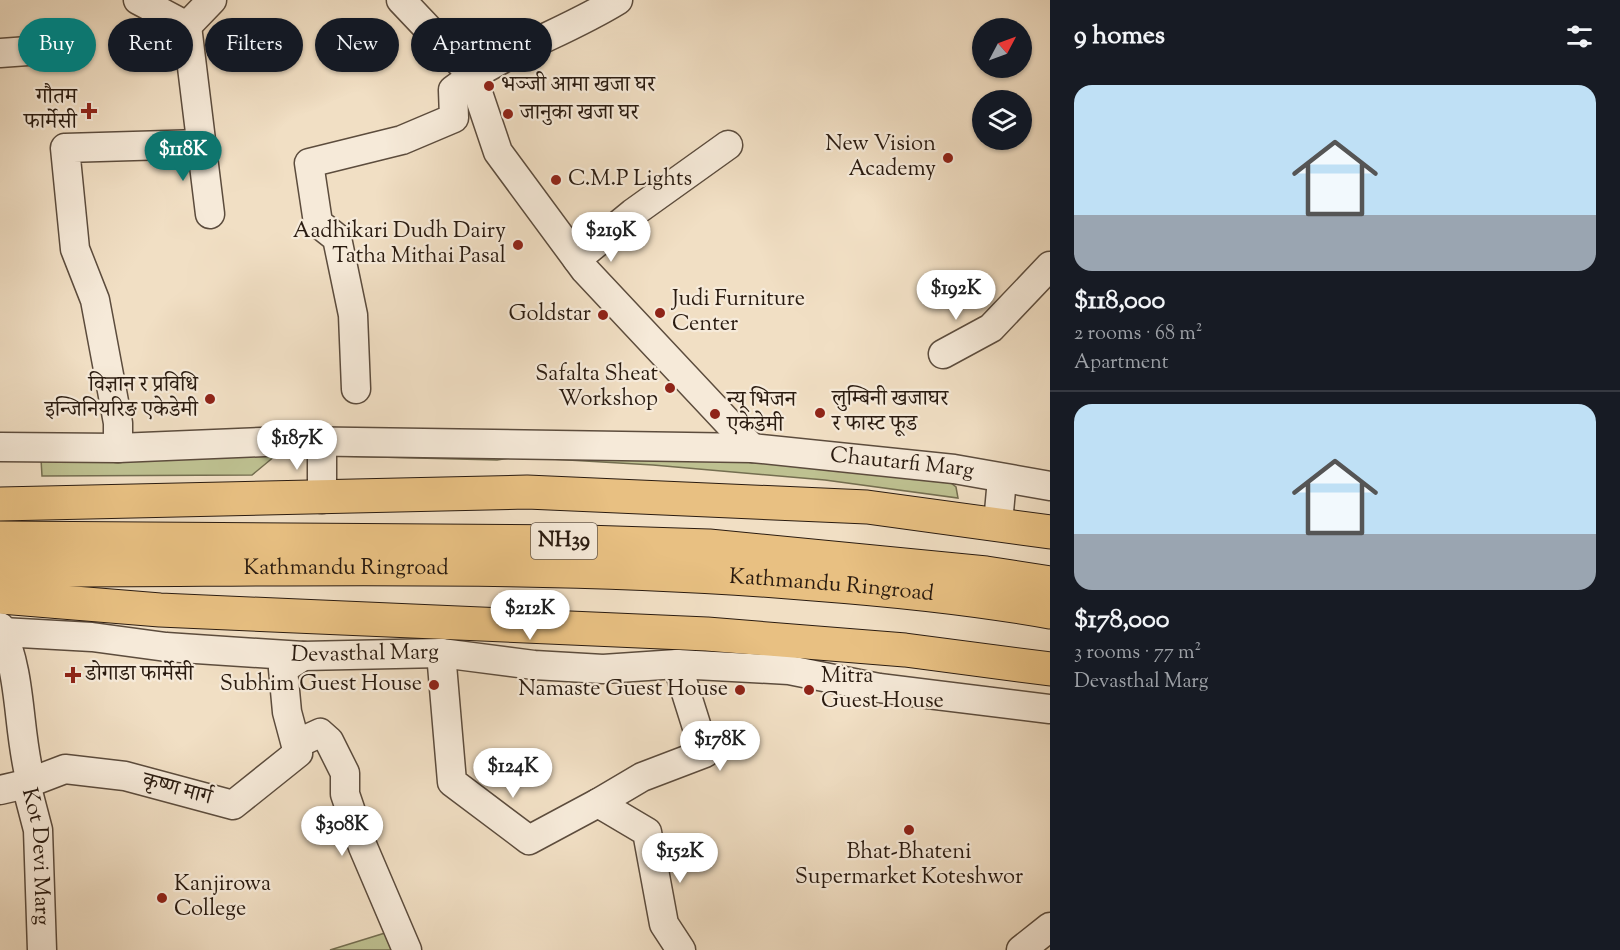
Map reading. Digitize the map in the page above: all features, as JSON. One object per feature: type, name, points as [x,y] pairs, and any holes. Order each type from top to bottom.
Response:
[{"type":"main road","points":[[0,504],[322,499],[527,492],[867,507],[998,523],[1050,532]]},
{"type":"main road","name":"Kathmandu Ringroad","points":[[0,538],[585,542],[709,546],[974,572],[1050,583]]},
{"type":"main road","name":"Kathmandu Ringroad","points":[[0,570],[126,572],[451,567],[590,569],[679,573],[909,592],[1050,612]]},
{"type":"main road","points":[[0,597],[171,610],[707,634],[905,650],[1050,669]]},
{"type":"street","points":[[138,0],[172,18]]},
{"type":"street","points":[[193,20],[212,0]]},
{"type":"street","points":[[401,0],[472,75],[498,152],[577,259],[752,448]]},
{"type":"street","points":[[356,389],[353,315],[343,266],[337,238],[318,223],[309,163],[402,140],[454,118],[453,90],[472,75],[586,20],[618,0]]},
{"type":"street","points":[[0,53],[18,52]]},
{"type":"street","points":[[193,72],[210,214]]},
{"type":"street","points":[[118,448],[118,423],[95,300],[75,249],[65,148],[202,144]]},
{"type":"street","points":[[577,259],[633,213],[728,145]]},
{"type":"street","points":[[943,354],[990,328],[1050,266]]},
{"type":"street","name":"Chautarfi Marg","points":[[0,441],[118,448],[322,441],[752,448],[954,469],[1050,486]]},
{"type":"street","points":[[322,441],[322,499]]},
{"type":"street","points":[[998,523],[1002,479]]},
{"type":"street","name":"Devasthal Marg","points":[[1,630],[92,637],[166,647],[303,656],[441,653],[534,665],[603,669],[677,664],[789,670],[879,688],[1050,709]]},
{"type":"street","name":"Kot Devi Marg","points":[[1,630],[13,660],[25,761],[19,785],[38,830],[42,950]]},
{"type":"street","points":[[441,653],[452,782],[529,840],[642,777],[705,753],[677,664]]},
{"type":"street","points":[[303,656],[283,669],[287,712],[296,744],[320,734],[329,741],[345,772],[345,794],[363,847],[407,950]]},
{"type":"street","name":"कृष्ण मार्ग","points":[[19,785],[64,769],[125,776],[233,805],[298,753],[296,744]]},
{"type":"street","points":[[598,803],[647,832],[664,924],[681,950]]},
{"type":"street","points":[[1021,950],[1050,927]]},
{"type":"green space","points":[[375,447],[715,459],[831,468],[951,483],[956,487],[958,498],[825,480],[653,465],[517,457],[497,460],[337,456],[333,450]]},
{"type":"green space","points":[[275,456],[252,475],[42,476],[41,459]]},
{"type":"green space","points":[[398,929],[407,950],[330,950]]},
{"type":"place","name":"भञ्जी आमा खजा घर","points":[[489,86]]},
{"type":"place","name":"गौतम फार्मेसी","points":[[89,111]]},
{"type":"place","name":"जानुका खजा घर","points":[[508,114]]},
{"type":"place","name":"New Vision Academy","points":[[948,158]]},
{"type":"place","name":"C.M.P Lights","points":[[556,180]]},
{"type":"place","name":"Aadhikari Dudh Dairy Tatha Mithai Pasal","points":[[518,245]]},
{"type":"place","name":"Judi Furniture Center","points":[[660,313]]},
{"type":"place","name":"Goldstar","points":[[603,315]]},
{"type":"place","name":"Safalta Sheat Workshop","points":[[670,388]]},
{"type":"place","name":"विज्ञान र प्रविधि इन्जिनियरिङ एकेडेमी","points":[[210,399]]},
{"type":"place","name":"लुम्बिनी खजाघर र फास्ट फूड","points":[[820,413]]},
{"type":"place","name":"न्यू भिजन एकेडेमी","points":[[715,414]]},
{"type":"place","name":"डोगाडा फार्मेसी","points":[[73,675]]},
{"type":"place","name":"Subhim Guest House","points":[[434,685]]},
{"type":"place","name":"Namaste Guest House","points":[[740,690]]},
{"type":"place","name":"Mitra Guest House","points":[[809,690]]},
{"type":"place","name":"Bhat-Bhateni Supermarket Koteshwor","points":[[909,830]]},
{"type":"place","name":"Kanjirowa College","points":[[162,898]]}]
